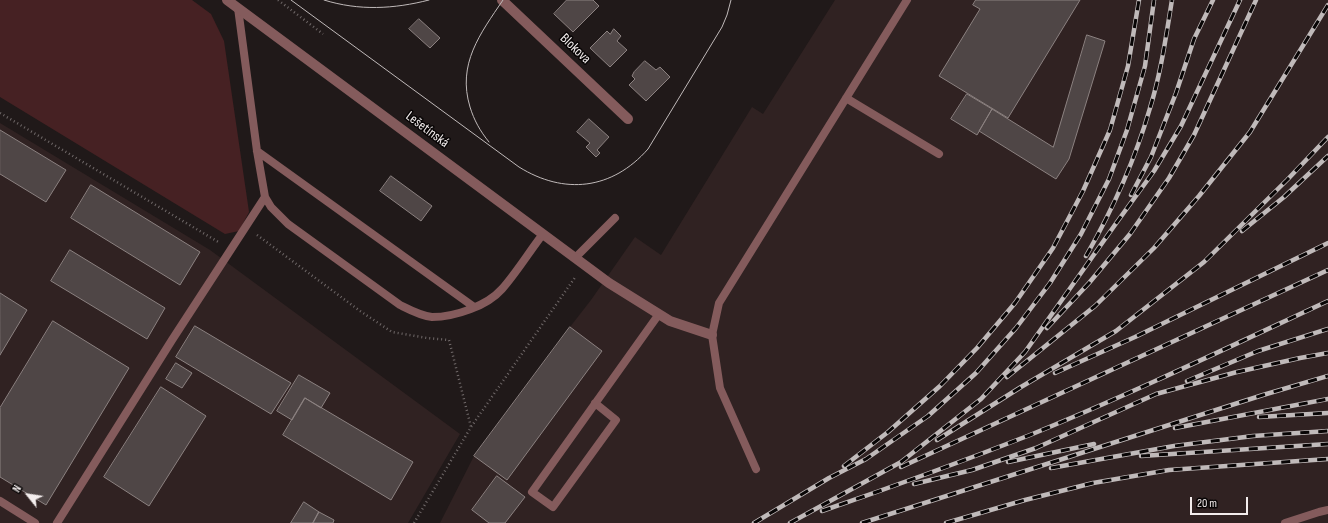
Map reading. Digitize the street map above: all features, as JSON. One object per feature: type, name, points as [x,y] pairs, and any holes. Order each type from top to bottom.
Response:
[{"type":"street","name":"Lešetínská","points":[[227,0],[609,283],[670,321],[712,335]]},
{"type":"street","name":"Blokova","points":[[502,0],[628,119]]},
{"type":"lane","points":[[756,469],[720,388],[712,335],[720,303],[907,0]]},
{"type":"lane","points":[[238,8],[257,151],[265,197],[271,207],[288,224],[400,305],[418,314],[432,317],[451,314],[474,307],[488,300],[502,290],[543,234]]},
{"type":"lane","points":[[846,98],[939,154]]},
{"type":"lane","points":[[257,151],[474,307]]},
{"type":"lane","points":[[57,523],[172,340],[265,197]]},
{"type":"lane","points":[[575,258],[615,218]]},
{"type":"lane","points":[[595,404],[616,420],[553,507],[532,492],[659,314]]},
{"type":"lane","points":[[0,501],[35,523]]},
{"type":"lane","points":[[1285,523],[1328,510]]},
{"type":"path","points":[[278,0],[323,34]]},
{"type":"path","points":[[0,113],[231,250]]},
{"type":"path","points":[[256,234],[360,311],[392,332],[448,340],[471,427]]},
{"type":"path","points":[[414,523],[471,427],[584,265]]},
{"type":"shaded area","points":[[0,0],[192,0],[211,14],[224,41],[249,212],[239,231],[225,234],[0,97]]},
{"type":"shaded area","points":[[835,0],[1328,0],[1328,523],[440,523],[474,456],[591,300],[635,237],[661,255],[752,107],[763,114]]},
{"type":"shaded area","points":[[0,123],[210,250],[460,434],[408,523],[0,523]]},
{"type":"building","points":[[567,0],[593,0],[599,6],[573,32],[554,14]]},
{"type":"building","points":[[976,0],[1080,0],[1008,118],[939,76],[980,9],[973,5]]},
{"type":"building","points":[[419,19],[440,38],[430,48],[409,29]]},
{"type":"building","points":[[614,29],[621,36],[617,41],[627,50],[610,67],[590,48],[607,31],[610,34]]},
{"type":"building","points":[[1087,35],[1105,41],[1069,159],[1056,179],[979,131],[992,109],[1053,147]]},
{"type":"building","points":[[645,61],[656,70],[660,67],[670,77],[646,101],[629,85],[635,79],[632,76],[634,72]]},
{"type":"building","points":[[967,94],[992,109],[977,135],[951,119]]},
{"type":"building","points":[[589,119],[609,137],[597,150],[600,153],[596,157],[586,147],[590,143],[577,132]]},
{"type":"building","points":[[0,130],[66,170],[46,202],[0,174]]},
{"type":"building","points":[[391,176],[432,206],[421,221],[380,191]]},
{"type":"building","points":[[91,185],[200,252],[180,285],[71,218]]},
{"type":"building","points":[[70,250],[165,308],[147,339],[51,281]]},
{"type":"building","points":[[0,293],[27,310],[0,355]]},
{"type":"building","points":[[53,321],[129,368],[46,505],[0,477],[0,408]]},
{"type":"building","points":[[195,326],[291,383],[271,414],[176,357]]},
{"type":"building","points":[[570,327],[602,351],[507,480],[474,456]]},
{"type":"building","points":[[176,363],[192,373],[182,388],[166,379]]},
{"type":"building","points":[[299,375],[330,393],[321,408],[305,398],[292,420],[277,411]]},
{"type":"building","points":[[161,387],[206,416],[149,506],[104,477]]},
{"type":"building","points":[[305,398],[413,462],[391,500],[283,435]]},
{"type":"building","points":[[497,476],[525,497],[505,523],[489,523],[472,510]]},
{"type":"building","points":[[304,502],[319,512],[313,523],[291,523]]},
{"type":"building","points":[[319,512],[334,520],[333,523],[313,523]]},
{"type":"tram line","points":[[291,0],[519,167],[536,176],[553,182],[570,184],[587,184],[603,180],[619,173],[634,163],[648,149],[722,27],[731,0]]},
{"type":"tram line","points":[[324,0],[337,4],[376,8],[429,0]]},
{"type":"tram line","points":[[489,142],[478,125],[470,107],[466,77],[473,50],[479,37],[503,0]]},
{"type":"railway","points":[[844,466],[888,432],[940,386],[977,348],[1015,303],[1053,248],[1083,191],[1110,130],[1128,66],[1139,0]]},
{"type":"railway","points":[[754,523],[829,478],[866,459],[928,416],[976,373],[1016,328],[1050,283],[1081,234],[1109,179],[1127,130],[1145,66],[1154,0]]},
{"type":"railway","points":[[1086,256],[1122,184],[1144,127],[1154,95],[1160,68],[1172,0]]},
{"type":"railway","points":[[1131,195],[1151,157],[1176,93],[1194,39],[1213,0]]},
{"type":"railway","points":[[790,523],[901,462],[981,399],[1025,352],[1154,171],[1181,126],[1240,0]]},
{"type":"railway","points":[[1047,328],[1089,283],[1130,234],[1169,178],[1194,135],[1256,0]]},
{"type":"railway","points":[[1007,377],[1095,306],[1154,248],[1199,196],[1250,132],[1328,5]]},
{"type":"railway","points":[[937,440],[1021,387],[1116,331],[1204,262],[1328,137]]},
{"type":"railway","points":[[1242,231],[1284,197],[1328,156]]},
{"type":"railway","points":[[1055,373],[1135,337],[1328,243]]},
{"type":"railway","points":[[901,467],[1328,270]]},
{"type":"railway","points":[[822,511],[900,484],[1030,435],[1180,370],[1328,301]]},
{"type":"railway","points":[[1187,381],[1258,351],[1328,329]]},
{"type":"railway","points":[[914,484],[972,470],[1036,448],[1156,394],[1237,372],[1328,353]]},
{"type":"railway","points":[[862,523],[1263,395],[1328,376]]},
{"type":"railway","points":[[1175,428],[1328,399]]},
{"type":"railway","points":[[1259,417],[1328,413]]},
{"type":"railway","points":[[1051,468],[1174,446],[1253,436],[1328,431]]},
{"type":"railway","points":[[1008,462],[1094,444]]},
{"type":"railway","points":[[1141,456],[1328,444]]},
{"type":"railway","points":[[946,523],[1025,500],[1093,483],[1169,470],[1328,459]]}]
